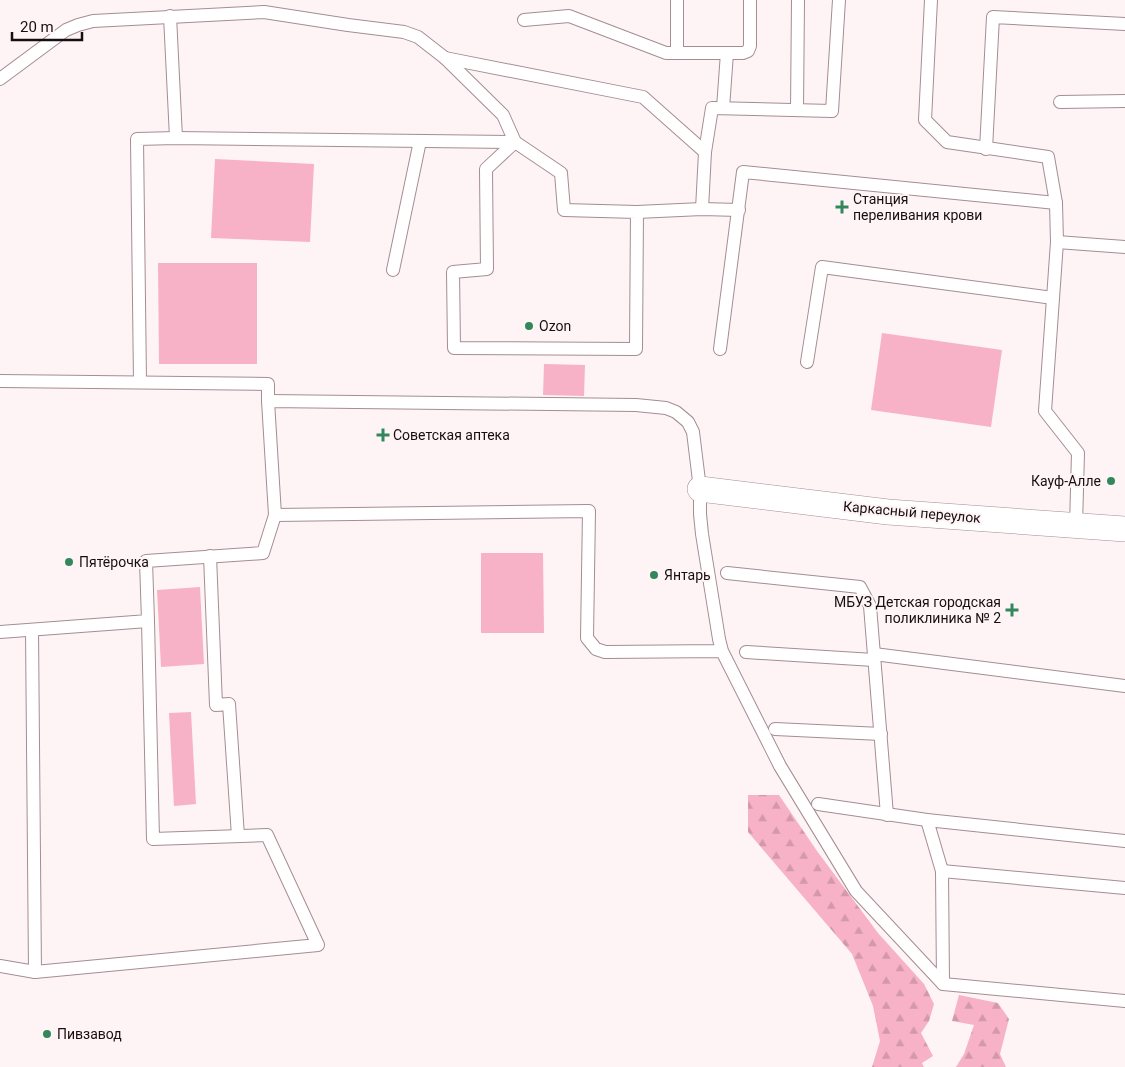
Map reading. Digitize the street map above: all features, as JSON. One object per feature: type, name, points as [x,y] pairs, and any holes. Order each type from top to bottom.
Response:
[{"type":"street","name":"Каркасный переулок","points":[[700,489],[888,512],[1125,529]]},
{"type":"lane","points":[[677,0],[677,53]]},
{"type":"lane","points":[[524,20],[570,16],[666,53],[743,53],[748,51],[750,46],[750,0]]},
{"type":"lane","points":[[797,110],[798,0]]},
{"type":"lane","points":[[702,209],[705,152],[712,108],[832,111],[839,0]]},
{"type":"lane","points":[[930,0],[926,120],[947,142],[1048,157],[1056,203],[1056,242],[1045,411],[1078,453],[1076,526]]},
{"type":"lane","points":[[0,79],[66,30],[93,21],[264,12],[348,26],[404,32],[418,37],[445,58],[503,115],[515,142],[561,174],[564,210],[637,212],[702,209],[739,210]]},
{"type":"lane","points":[[170,16],[176,138]]},
{"type":"lane","points":[[986,149],[992,17],[1125,24]]},
{"type":"lane","points":[[723,108],[726,53]]},
{"type":"lane","points":[[445,58],[643,97],[705,152]]},
{"type":"lane","points":[[1060,102],[1125,102]]},
{"type":"lane","points":[[140,382],[137,139],[515,142]]},
{"type":"lane","points":[[393,270],[420,141]]},
{"type":"lane","points":[[515,142],[486,169],[487,269],[453,272],[454,348],[636,349],[637,212]]},
{"type":"lane","points":[[720,349],[743,172],[1056,203]]},
{"type":"lane","points":[[1056,242],[1125,247]]},
{"type":"lane","points":[[807,362],[822,268],[1053,298]]},
{"type":"lane","points":[[0,381],[268,384],[275,515],[264,553],[146,560],[153,839],[267,835],[318,945],[35,972],[0,966]]},
{"type":"lane","points":[[268,401],[636,405],[666,408],[676,412],[688,422],[693,432],[700,489],[702,534],[718,639],[722,651],[780,766],[856,891],[943,984],[1125,1002]]},
{"type":"lane","points":[[275,515],[589,511],[587,638],[596,649],[605,652],[722,651]]},
{"type":"lane","points":[[210,556],[216,705],[229,704],[238,836]]},
{"type":"lane","points":[[727,573],[860,587],[870,606],[887,814]]},
{"type":"lane","points":[[0,632],[148,621]]},
{"type":"lane","points":[[32,630],[35,972]]},
{"type":"lane","points":[[746,652],[874,657],[1125,686]]},
{"type":"lane","points":[[775,729],[881,734]]},
{"type":"lane","points":[[818,804],[927,820],[1125,841]]},
{"type":"lane","points":[[927,820],[942,872],[943,984]]},
{"type":"lane","points":[[942,872],[1125,888]]},
{"type":"green space","points":[[215,159],[314,164],[310,242],[211,238]]},
{"type":"green space","points":[[158,263],[257,263],[257,364],[159,364]]},
{"type":"green space","points":[[882,333],[1002,350],[991,427],[871,410]]},
{"type":"green space","points":[[544,364],[585,365],[584,396],[543,395]]},
{"type":"green space","points":[[481,553],[543,553],[544,633],[481,633]]},
{"type":"green space","points":[[200,587],[204,664],[161,667],[157,590]]},
{"type":"green space","points":[[191,712],[196,804],[174,806],[169,713]]},
{"type":"green space","points":[[748,795],[779,795],[817,851],[878,933],[924,984],[934,1004],[929,1021],[921,1033],[933,1056],[922,1063],[924,1067],[872,1067],[880,1041],[873,1006],[852,954],[748,832]]},
{"type":"green space","points":[[959,995],[998,1003],[1009,1019],[1000,1054],[1006,1067],[956,1067],[964,1054],[974,1025],[952,1021]]},
{"type":"place","name":"Станция переливания крови","points":[[842,207]]},
{"type":"place","name":"Ozon","points":[[529,326]]},
{"type":"place","name":"Советская аптека","points":[[383,435]]},
{"type":"place","name":"Кауф-Алле","points":[[1111,481]]},
{"type":"place","name":"Пятёрочка","points":[[69,562]]},
{"type":"place","name":"Янтарь","points":[[654,575]]},
{"type":"place","name":"МБУЗ Детская городская поликлиника № 2","points":[[1012,610]]},
{"type":"place","name":"Пивзавод","points":[[47,1034]]}]
